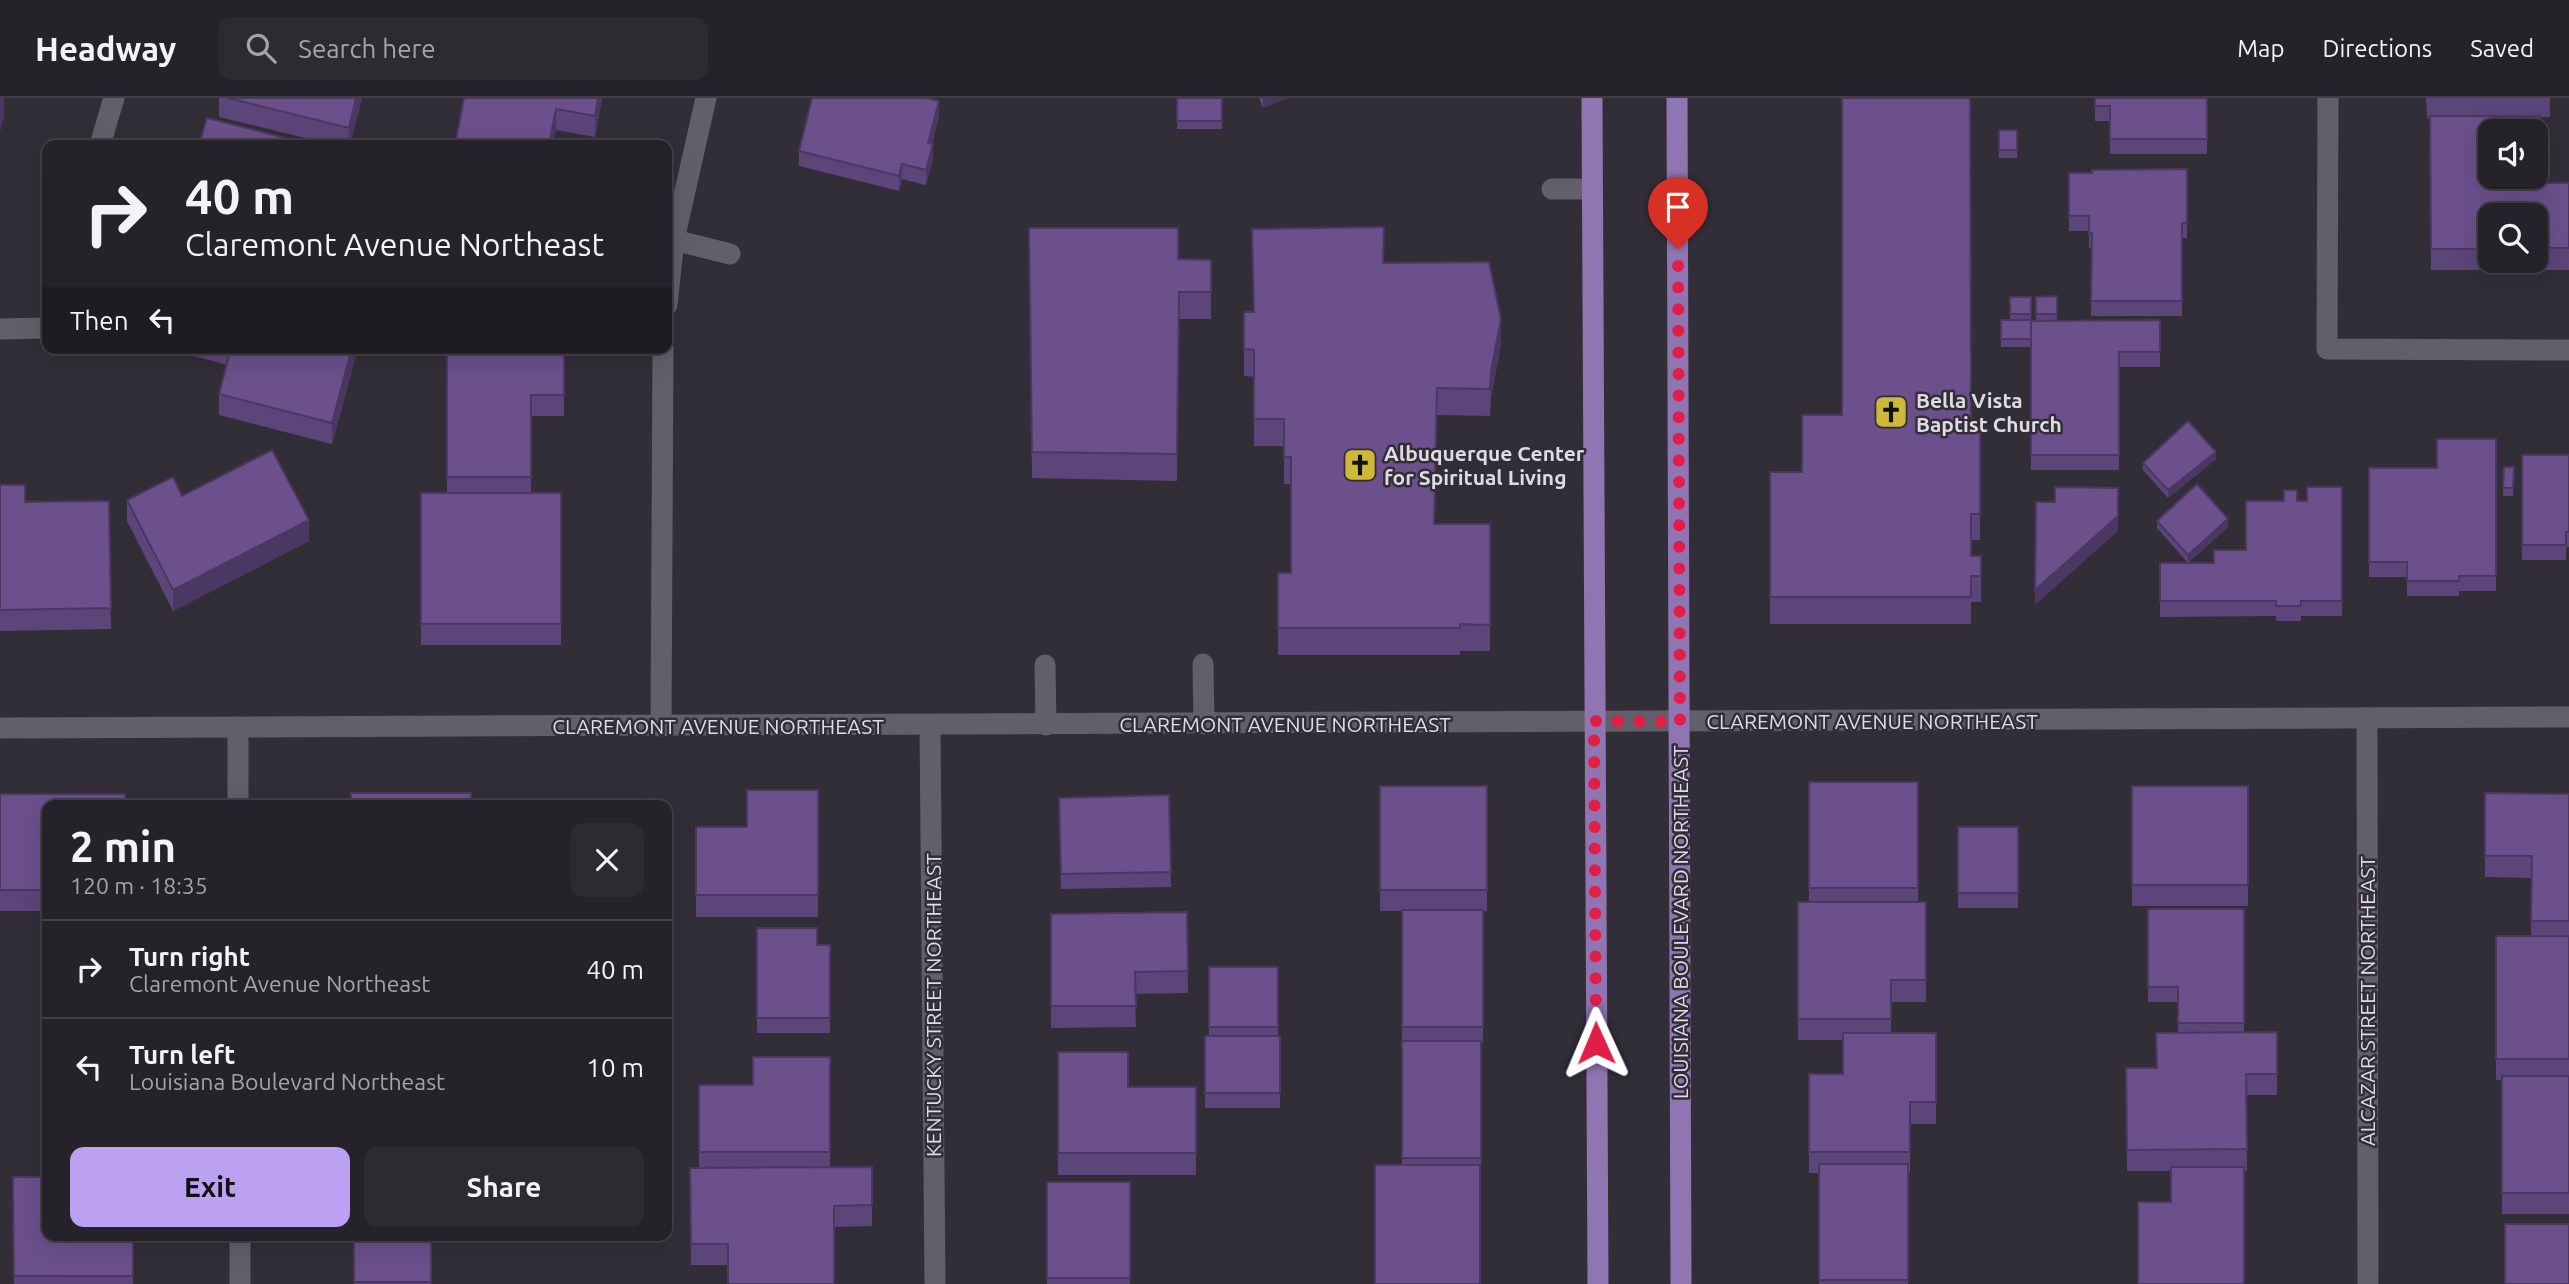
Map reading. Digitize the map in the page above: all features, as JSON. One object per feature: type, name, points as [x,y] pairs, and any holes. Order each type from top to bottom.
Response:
[{"type":"main road","points":[[1592,98],[1598,1284]]},
{"type":"main road","name":"LOUISIANA BOULEVARD NORTHEAST","points":[[1677,98],[1681,1284]]},
{"type":"street","points":[[101,140],[114,98]]},
{"type":"street","points":[[672,259],[706,98]]},
{"type":"street","points":[[2328,98],[2328,349],[2569,350]]},
{"type":"street","points":[[1552,189],[1592,189]]},
{"type":"street","points":[[674,240],[730,254]]},
{"type":"street","points":[[0,329],[42,328]]},
{"type":"street","points":[[661,726],[663,354]]},
{"type":"street","points":[[1203,664],[1204,724]]},
{"type":"street","points":[[1045,665],[1046,725]]},
{"type":"street","name":"CLAREMONT AVENUE NORTHEAST","points":[[0,728],[2569,717]]},
{"type":"street","name":"ALCAZAR STREET NORTHEAST","points":[[2367,718],[2368,1284]]},
{"type":"street","name":"KENTUCKY STREET NORTHEAST","points":[[930,725],[935,1284]]},
{"type":"street","points":[[238,729],[238,800]]},
{"type":"street","points":[[240,1241],[240,1284]]},
{"type":"building","points":[[228,98],[356,98],[349,128]]},
{"type":"building","points":[[464,98],[598,98],[595,116],[556,109],[550,140],[456,140]]},
{"type":"building","points":[[812,98],[926,98],[939,101],[928,143],[933,144],[926,170],[902,164],[899,176],[799,151]]},
{"type":"building","points":[[1177,98],[1222,98],[1222,121],[1177,121]]},
{"type":"building","points":[[1842,98],[1970,98],[1971,428],[1980,428],[1980,514],[1971,514],[1971,556],[1981,556],[1981,576],[1971,576],[1971,597],[1770,597],[1770,472],[1802,472],[1802,415],[1842,415]]},
{"type":"building","points":[[2095,98],[2207,98],[2207,139],[2110,139],[2110,106],[2095,106]]},
{"type":"building","points":[[2430,116],[2540,116],[2540,119],[2478,119],[2478,189],[2548,189],[2548,183],[2569,183],[2569,248],[2548,248],[2548,203],[2478,203],[2478,249],[2431,249]]},
{"type":"building","points":[[207,118],[293,140],[200,140]]},
{"type":"building","points":[[1999,130],[2017,130],[2017,150],[1999,150]]},
{"type":"building","points":[[2187,169],[2187,223],[2182,223],[2182,301],[2091,301],[2092,233],[2089,233],[2089,216],[2069,216],[2069,173],[2092,173],[2092,170]]},
{"type":"building","name":"Albuquerque Center for Spiritual Living","points":[[1384,227],[1383,263],[1489,262],[1501,319],[1490,389],[1437,388],[1434,524],[1490,524],[1490,625],[1460,624],[1460,628],[1278,628],[1278,573],[1291,573],[1291,457],[1284,457],[1284,419],[1254,419],[1254,350],[1244,349],[1244,312],[1254,312],[1252,229]]},
{"type":"building","points":[[1029,228],[1178,228],[1178,259],[1211,260],[1211,292],[1179,292],[1177,454],[1032,452]]},
{"type":"building","points":[[2057,296],[2057,314],[2036,314],[2036,297]]},
{"type":"building","points":[[2010,297],[2031,297],[2031,314],[2010,314]]},
{"type":"building","points":[[2001,320],[2031,320],[2031,339],[2001,339]]},
{"type":"building","points":[[2160,320],[2160,352],[2119,352],[2119,455],[2031,455],[2031,321]]},
{"type":"building","points":[[229,354],[350,354],[332,423],[219,394]]},
{"type":"building","points":[[447,354],[564,354],[564,395],[531,395],[531,477],[447,477]]},
{"type":"building","points":[[2188,421],[2216,452],[2168,490],[2143,463]]},
{"type":"building","points":[[2437,439],[2496,439],[2496,576],[2459,576],[2459,581],[2407,581],[2407,562],[2369,562],[2369,468],[2437,468]]},
{"type":"building","points":[[272,450],[309,520],[173,590],[127,500],[173,477],[182,496]]},
{"type":"building","points":[[2522,455],[2569,455],[2569,532],[2566,532],[2566,545],[2522,545]]},
{"type":"building","points":[[2504,467],[2514,467],[2513,488],[2503,488]]},
{"type":"building","points":[[2197,484],[2228,519],[2188,555],[2157,521]]},
{"type":"building","points":[[0,485],[25,485],[25,502],[109,501],[111,608],[0,610]]},
{"type":"building","points":[[2055,487],[2118,488],[2118,516],[2035,590],[2036,502],[2055,502]]},
{"type":"building","points":[[2307,487],[2342,487],[2342,601],[2301,601],[2301,606],[2276,606],[2276,601],[2160,601],[2160,563],[2214,563],[2214,550],[2246,550],[2246,501],[2284,501],[2284,490],[2297,490],[2297,501],[2307,501]]},
{"type":"building","points":[[421,493],[561,493],[561,624],[421,624]]},
{"type":"building","points":[[1809,782],[1918,782],[1918,888],[1809,888]]},
{"type":"building","points":[[1380,786],[1487,786],[1487,890],[1380,890]]},
{"type":"building","points":[[2132,786],[2248,786],[2248,885],[2132,885]]},
{"type":"building","points":[[747,790],[818,790],[818,895],[696,895],[696,827],[747,827]]},
{"type":"building","points":[[351,793],[471,793],[471,800],[351,800]]},
{"type":"building","points":[[2485,793],[2569,794],[2569,921],[2531,921],[2532,856],[2485,856]]},
{"type":"building","points":[[0,794],[125,794],[125,800],[42,800],[42,890],[0,890]]},
{"type":"building","points":[[1169,795],[1171,872],[1061,874],[1059,798]]},
{"type":"building","points":[[1958,827],[2018,827],[2018,893],[1958,893]]},
{"type":"building","points":[[1798,902],[1926,902],[1926,980],[1891,980],[1891,1019],[1798,1019]]},
{"type":"building","points":[[2148,909],[2244,909],[2244,1023],[2178,1023],[2178,987],[2148,987]]},
{"type":"building","points":[[1402,910],[1483,910],[1483,1027],[1402,1027]]},
{"type":"building","points":[[1187,912],[1188,971],[1135,972],[1136,1006],[1051,1006],[1051,914]]},
{"type":"building","points":[[757,928],[817,928],[817,945],[830,945],[830,1018],[757,1018]]},
{"type":"building","points":[[2496,936],[2569,936],[2569,1059],[2496,1059]]},
{"type":"building","points":[[1209,967],[1278,967],[1278,1027],[1209,1027]]},
{"type":"building","points":[[2277,1032],[2277,1074],[2246,1074],[2247,1149],[2127,1150],[2126,1068],[2157,1068],[2156,1033]]},
{"type":"building","points":[[1843,1033],[1936,1033],[1936,1102],[1910,1102],[1910,1152],[1809,1152],[1809,1074],[1843,1074]]},
{"type":"building","points":[[1205,1036],[1280,1036],[1280,1093],[1205,1093]]},
{"type":"building","points":[[1402,1041],[1481,1041],[1481,1158],[1402,1158]]},
{"type":"building","points":[[1058,1052],[1128,1052],[1128,1087],[1196,1087],[1196,1153],[1058,1153]]},
{"type":"building","points":[[753,1057],[830,1057],[830,1152],[699,1152],[699,1085],[753,1085]]},
{"type":"building","points":[[2502,1076],[2569,1076],[2569,1193],[2502,1193]]},
{"type":"building","points":[[1819,1164],[1908,1164],[1908,1280],[1819,1280]]},
{"type":"building","points":[[1375,1165],[1480,1165],[1480,1284],[1375,1284]]},
{"type":"building","points":[[872,1167],[872,1205],[834,1206],[834,1284],[728,1284],[728,1244],[691,1244],[690,1168]]},
{"type":"building","points":[[2171,1167],[2244,1167],[2244,1284],[2138,1284],[2138,1202],[2171,1202]]},
{"type":"building","points":[[13,1177],[42,1177],[42,1241],[133,1241],[133,1276],[14,1276]]},
{"type":"building","points":[[1047,1182],[1130,1182],[1130,1278],[1047,1278]]},
{"type":"building","points":[[2505,1224],[2569,1224],[2569,1284],[2505,1284]]},
{"type":"building","points":[[354,1241],[431,1241],[431,1282],[354,1282]]},
{"type":"place","name":"Bella Vista Baptist Church","points":[[1891,412]]},
{"type":"place","name":"Albuquerque Center for Spiritual Living","points":[[1360,465]]},
{"type":"route","points":[[1596,1043],[1594,721],[1680,722],[1678,249]]}]
